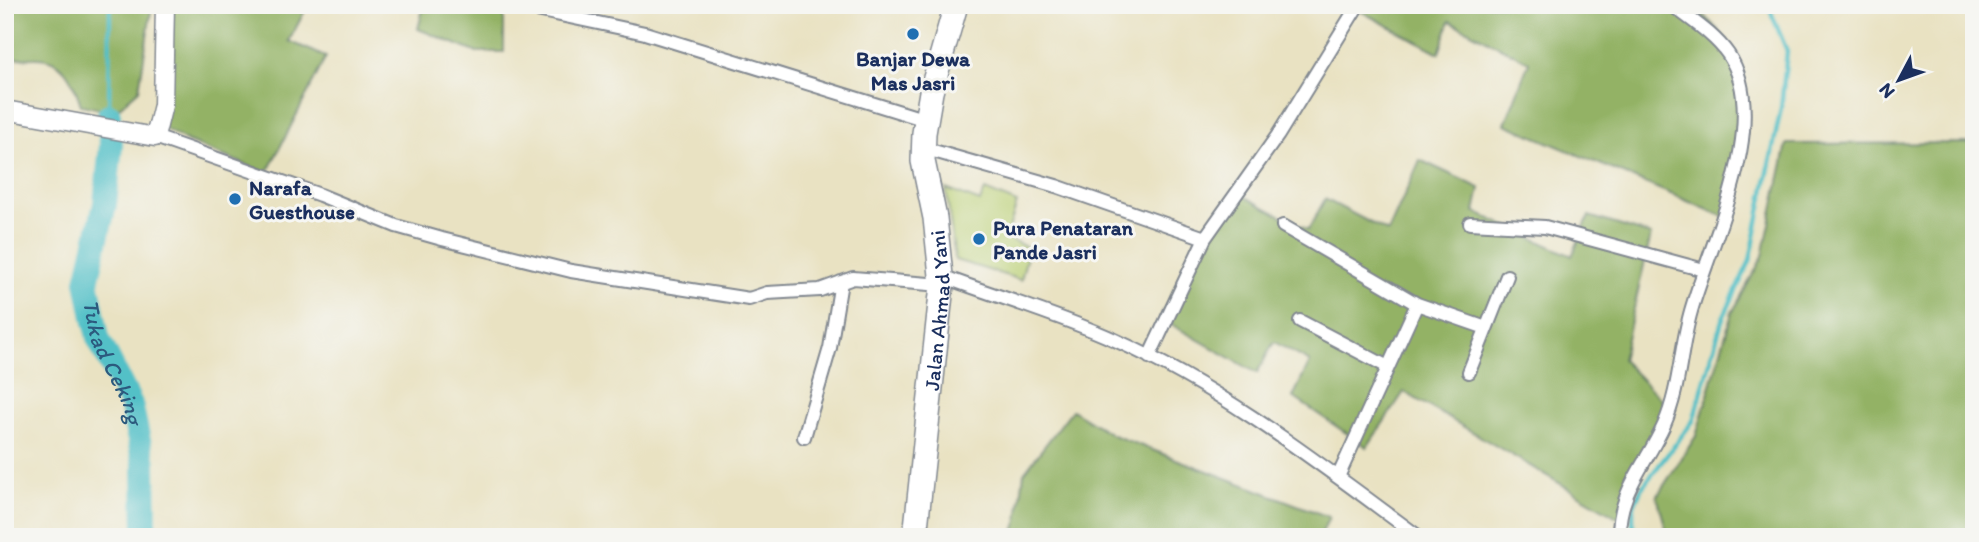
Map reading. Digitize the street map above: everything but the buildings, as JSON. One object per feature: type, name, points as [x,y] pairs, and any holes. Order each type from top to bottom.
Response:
[{"type":"highway","name":"Jalan Ahmad Yani","points":[[915,537],[940,280],[938,241],[923,148],[926,120],[956,5]]},
{"type":"street","points":[[155,137],[163,104],[165,5]]},
{"type":"street","points":[[513,5],[634,30],[926,120]]},
{"type":"street","points":[[1149,357],[1205,238],[1278,135],[1307,83],[1358,5]]},
{"type":"street","points":[[1619,537],[1618,519],[1627,489],[1670,410],[1690,312],[1738,170],[1744,116],[1738,75],[1727,52],[1672,5]]},
{"type":"street","points":[[5,110],[93,128],[155,137],[320,195],[396,226],[571,271],[749,299],[767,293],[820,290],[853,278],[940,280],[1113,339],[1149,357],[1279,432],[1419,537]]},
{"type":"street","points":[[923,148],[1056,186],[1205,238]]},
{"type":"street","points":[[1469,223],[1545,227],[1704,270]]},
{"type":"street","points":[[1283,226],[1417,304],[1486,328]]},
{"type":"street","points":[[1469,372],[1507,276]]},
{"type":"street","points":[[804,437],[830,348],[841,282]]},
{"type":"street","points":[[1338,477],[1417,304]]},
{"type":"street","points":[[1300,321],[1388,367]]},
{"type":"green space","points":[[5,5],[152,5],[139,90],[114,112],[81,105],[71,79],[53,61],[5,57]]},
{"type":"green space","points":[[165,5],[308,5],[289,41],[326,57],[267,173],[188,142],[162,127]]},
{"type":"green space","points":[[424,5],[504,5],[504,52],[475,52],[418,29]]},
{"type":"green space","points":[[1349,5],[1694,5],[1721,32],[1734,50],[1745,88],[1743,133],[1725,217],[1505,124],[1529,62],[1450,21],[1439,53]]},
{"type":"green space","points":[[1974,143],[1974,537],[1668,537],[1657,496],[1696,436],[1732,313],[1763,256],[1787,144]]},
{"type":"green space","points":[[1420,160],[1480,188],[1475,212],[1572,256],[1589,216],[1651,235],[1622,360],[1672,410],[1631,482],[1624,521],[1404,392],[1367,447],[1293,397],[1310,362],[1274,342],[1257,373],[1160,318],[1190,258],[1234,191],[1308,230],[1325,199],[1388,232]]},
{"type":"green space","points":[[946,189],[980,202],[985,190],[1017,203],[1006,238],[1029,248],[1021,280],[955,260]]},
{"type":"green space","points":[[1072,410],[1113,435],[1329,517],[1320,537],[1012,537],[1018,520],[1024,473]]},
{"type":"waterway","points":[[109,115],[110,5]]},
{"type":"waterway","points":[[1637,537],[1633,528],[1633,508],[1641,489],[1693,421],[1722,320],[1750,261],[1781,108],[1787,51],[1768,5]]},
{"type":"waterway","name":"Tukad Ceking","points":[[109,115],[111,145],[105,204],[87,281],[98,338],[131,404],[144,463],[145,537]]},
{"type":"place","name":"Banjar Dewa Mas Jasri","points":[[913,34]]},
{"type":"place","name":"Narafa Guesthouse","points":[[235,199]]},
{"type":"place","name":"Pura Penataran Pande Jasri","points":[[979,239]]}]
